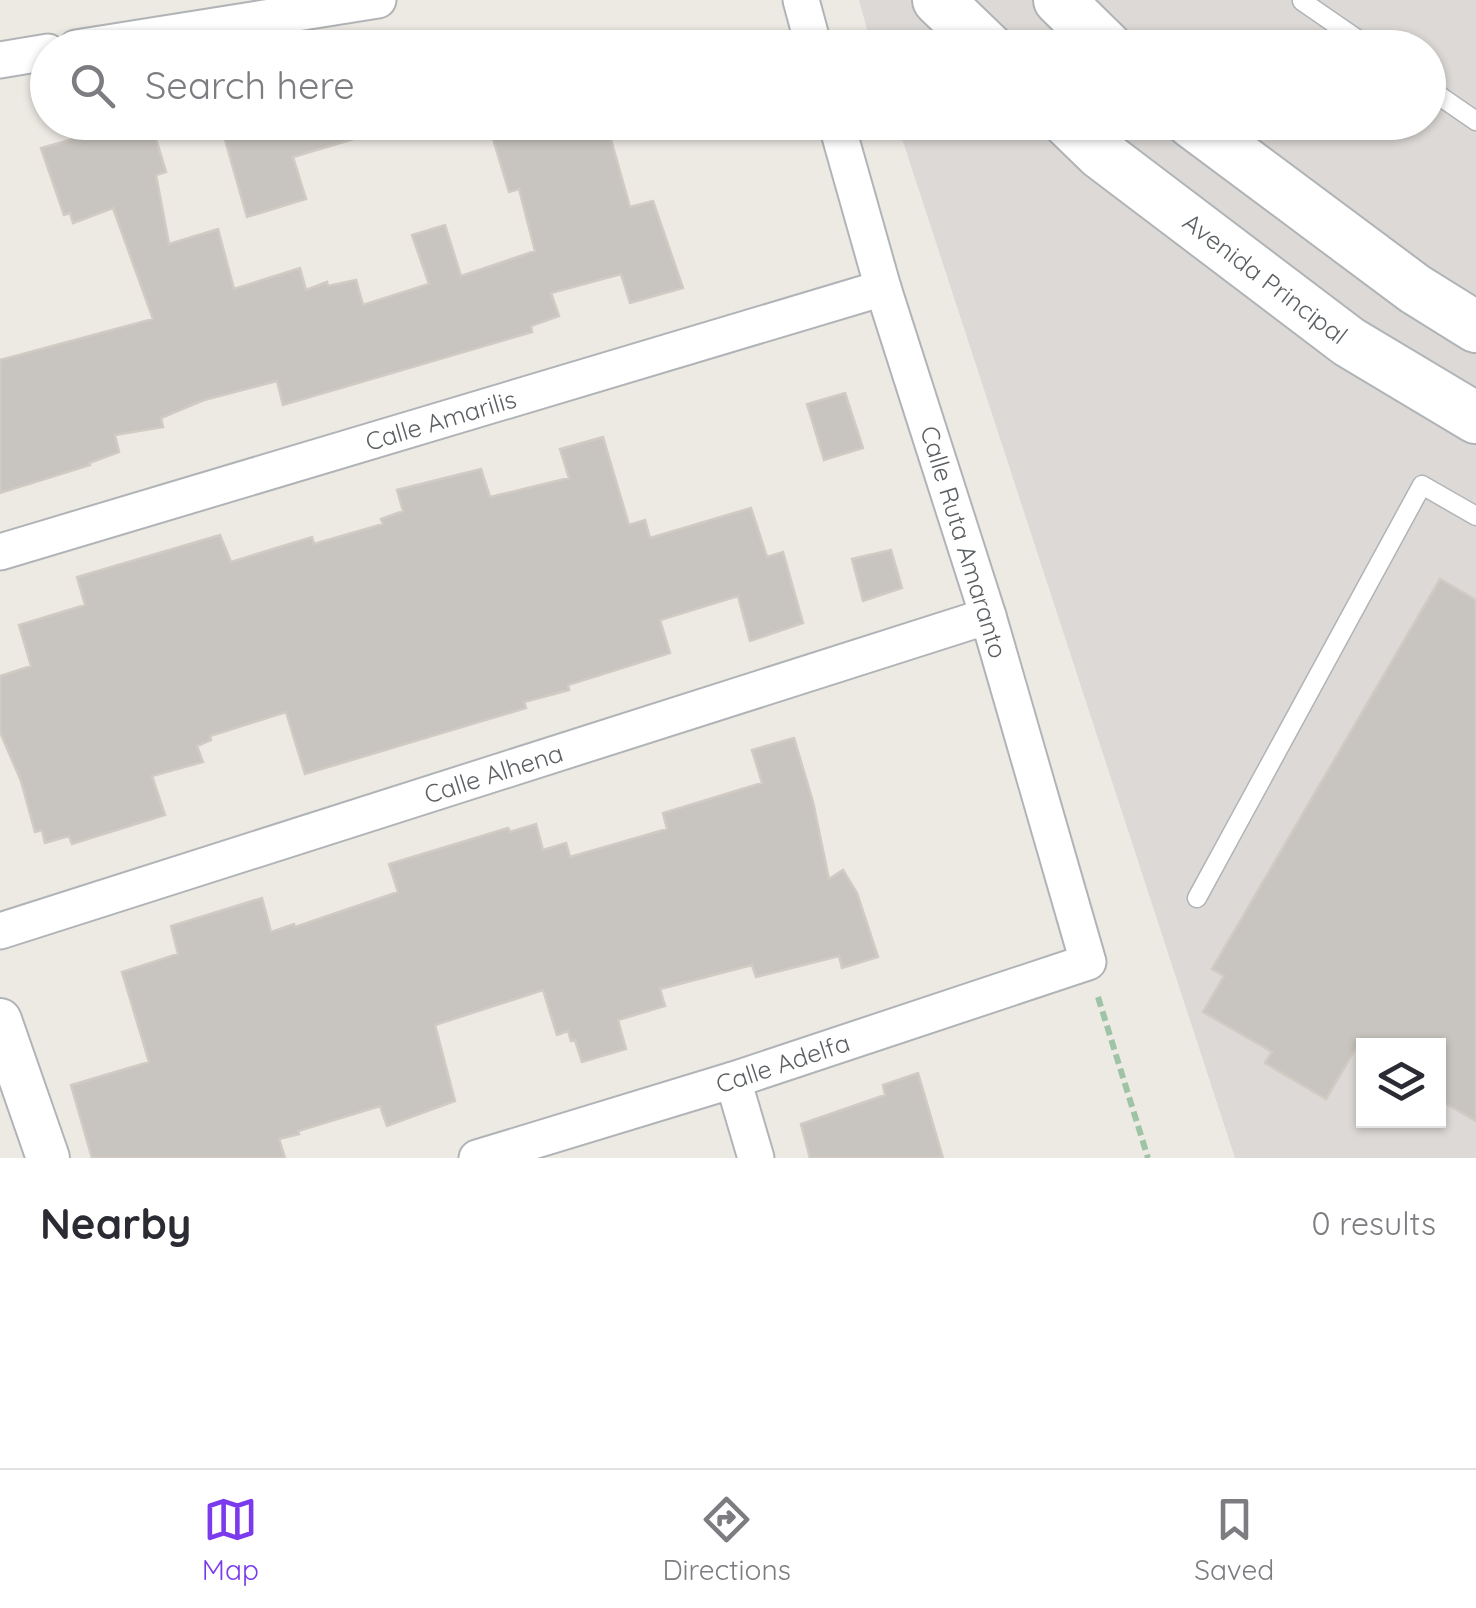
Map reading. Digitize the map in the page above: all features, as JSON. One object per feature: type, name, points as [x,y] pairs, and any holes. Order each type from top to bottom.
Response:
[{"type":"main road","points":[[938,0],[969,30]]},
{"type":"main road","points":[[1059,0],[1090,30]]},
{"type":"main road","name":"Avenida Principal","points":[[1087,140],[1348,342],[1476,418]]},
{"type":"main road","points":[[1215,140],[1415,290],[1476,327]]},
{"type":"street","points":[[189,30],[378,0]]},
{"type":"street","points":[[801,0],[809,30]]},
{"type":"street","points":[[0,60],[30,55]]},
{"type":"street","name":"Calle Ruta Amaranto","points":[[841,140],[883,288],[988,616],[1088,962]]},
{"type":"street","name":"Calle Amarilis","points":[[0,552],[883,288]]},
{"type":"street","name":"Calle Alhena","points":[[0,931],[988,616]]},
{"type":"street","name":"Calle Adelfa","points":[[478,1158],[733,1080],[1088,962]]},
{"type":"street","points":[[0,1020],[48,1158]]},
{"type":"street","points":[[733,1080],[756,1158]]},
{"type":"lane","points":[[1302,0],[1344,30]]},
{"type":"lane","points":[[1446,100],[1476,121]]},
{"type":"lane","points":[[1198,898],[1422,486],[1476,516]]},
{"type":"path","points":[[1088,962],[1148,1158]]},
{"type":"shaded area","points":[[859,0],[1476,0],[1476,1158],[1235,1158],[903,140],[1446,140],[1446,30],[867,30]]},
{"type":"building","points":[[69,140],[156,140],[166,172],[156,175],[169,244],[218,229],[234,289],[300,268],[306,290],[327,282],[328,286],[356,280],[363,305],[429,284],[412,235],[445,225],[461,276],[535,251],[519,189],[509,192],[493,140],[611,140],[630,207],[653,201],[683,288],[630,303],[621,274],[551,293],[559,316],[531,326],[532,332],[283,405],[277,381],[204,400],[161,418],[163,427],[115,435],[119,452],[0,493],[0,360],[153,319],[113,208],[73,223],[70,213],[64,215],[41,148]]},
{"type":"building","points":[[225,140],[350,140],[293,157],[306,199],[247,217]]},
{"type":"building","points":[[845,393],[863,448],[824,460],[807,404]]},
{"type":"building","points":[[603,437],[629,525],[645,520],[650,538],[751,508],[767,557],[783,552],[803,623],[750,641],[738,596],[660,620],[670,653],[568,685],[569,690],[524,702],[526,708],[305,774],[286,712],[210,736],[211,740],[197,746],[203,762],[152,776],[165,815],[72,844],[69,836],[45,843],[42,830],[35,832],[21,781],[0,732],[0,676],[31,666],[19,625],[85,605],[77,577],[220,535],[231,562],[312,537],[314,544],[383,524],[381,519],[403,511],[397,490],[481,469],[490,497],[569,478],[560,449]]},
{"type":"building","points":[[891,550],[902,588],[863,601],[852,559]]},
{"type":"building","points":[[1440,579],[1476,600],[1476,1121],[1446,1104],[1446,1038],[1356,1038],[1356,1048],[1326,1099],[1265,1063],[1272,1052],[1203,1012],[1224,976],[1212,969]]},
{"type":"building","points":[[794,738],[813,802],[829,879],[843,870],[857,893],[878,957],[842,968],[839,956],[756,977],[752,965],[660,989],[665,1006],[618,1020],[626,1049],[582,1062],[568,1031],[557,1035],[543,990],[435,1025],[455,1101],[387,1126],[380,1106],[298,1131],[299,1134],[279,1139],[285,1158],[92,1158],[71,1085],[149,1062],[122,972],[178,954],[171,926],[262,898],[271,932],[294,924],[295,927],[398,892],[389,864],[508,828],[510,832],[536,824],[543,850],[566,843],[570,857],[667,829],[663,813],[762,783],[752,750]]},
{"type":"building","points":[[918,1073],[943,1158],[810,1158],[801,1124],[885,1095],[883,1085]]}]
